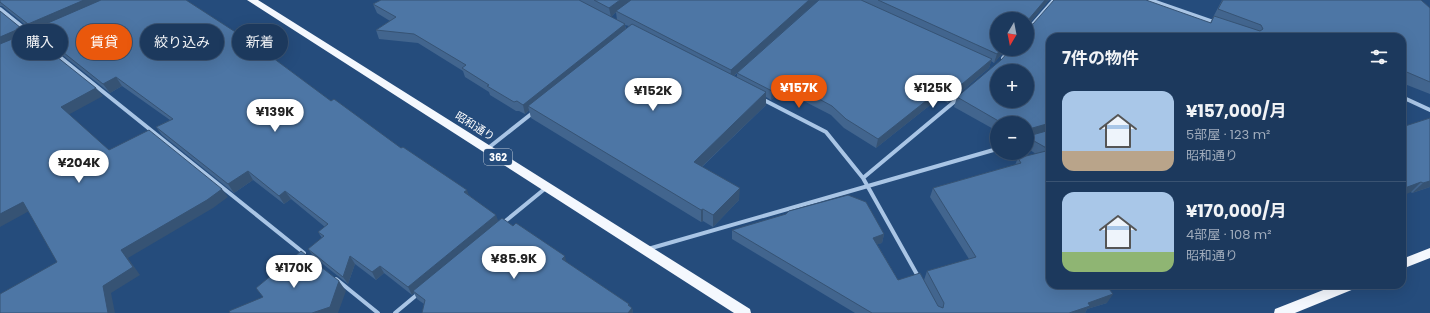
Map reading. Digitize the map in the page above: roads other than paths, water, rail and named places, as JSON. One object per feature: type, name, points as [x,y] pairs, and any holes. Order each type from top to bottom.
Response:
[{"type":"highway","name":"昭和通り","points":[[252,0],[745,313]]},
{"type":"highway","points":[[1406,262],[1430,253]]},
{"type":"highway","points":[[1280,313],[1340,289]]},
{"type":"street","points":[[1034,23],[1054,0]]},
{"type":"street","points":[[1150,0],[1224,26]]},
{"type":"street","points":[[0,9],[18,24]]},
{"type":"street","points":[[1000,61],[1005,56]]},
{"type":"street","points":[[62,60],[310,258]]},
{"type":"street","points":[[863,178],[967,91]]},
{"type":"street","points":[[758,96],[826,132],[869,187],[923,285]]},
{"type":"street","points":[[1406,99],[1430,110]]},
{"type":"street","points":[[486,149],[542,105]]},
{"type":"street","points":[[645,250],[990,151]]},
{"type":"street","points":[[498,228],[547,187]]},
{"type":"street","points":[[335,278],[378,313]]},
{"type":"street","points":[[395,313],[425,288]]}]
